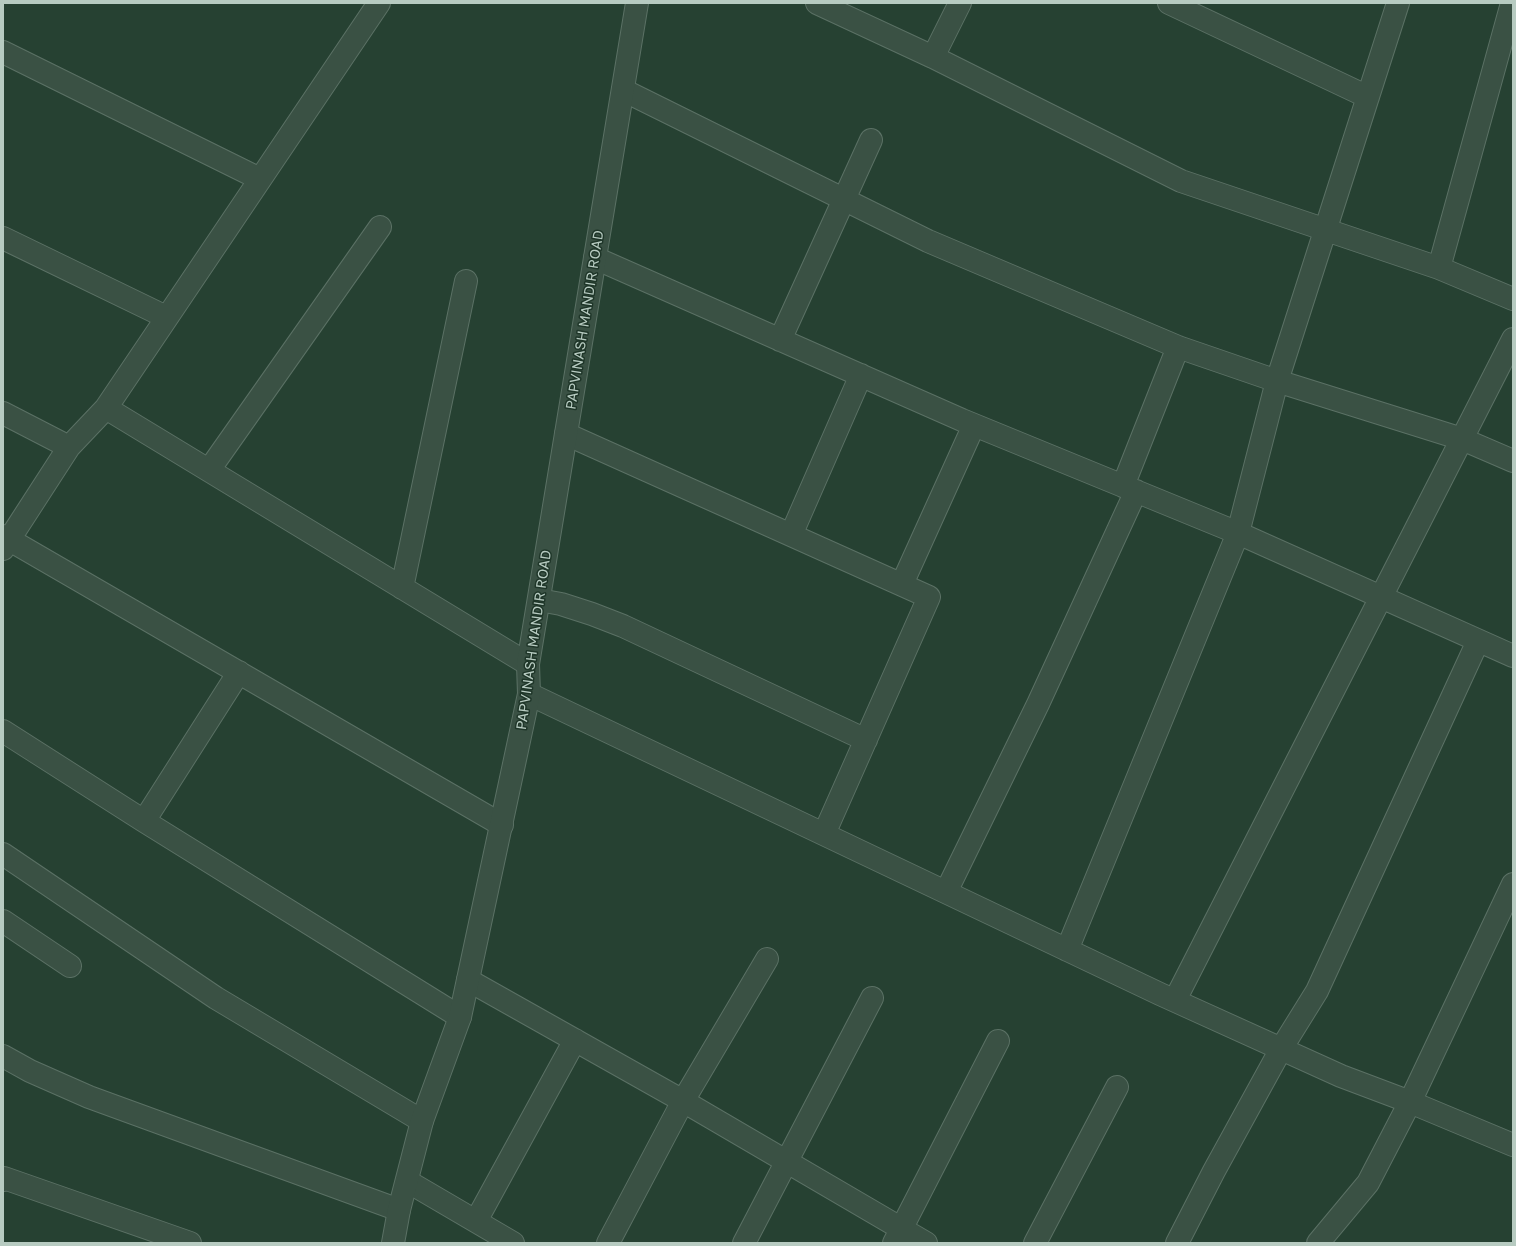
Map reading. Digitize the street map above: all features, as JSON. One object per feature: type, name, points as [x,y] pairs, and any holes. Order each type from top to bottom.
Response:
[{"type":"street","points":[[379,3],[106,408],[70,447],[5,542],[239,672],[502,825]]},
{"type":"street","name":"PAPVINASH MANDIR ROAD","points":[[393,1243],[399,1210],[422,1121],[460,1017],[529,694],[528,664],[637,3]]},
{"type":"street","points":[[817,3],[933,57],[1181,181],[1439,268],[1513,299]]},
{"type":"street","points":[[933,57],[960,3]]},
{"type":"street","points":[[1169,3],[1368,97]]},
{"type":"street","points":[[1067,950],[1238,534],[1277,381],[1398,3]]},
{"type":"street","points":[[1439,268],[1512,3]]},
{"type":"street","points":[[3,52],[260,179]]},
{"type":"street","points":[[623,90],[928,241],[1178,347],[1277,381],[1462,439],[1513,461]]},
{"type":"street","points":[[780,340],[870,140]]},
{"type":"street","points":[[209,470],[380,227]]},
{"type":"street","points":[[3,238],[166,317]]},
{"type":"street","points":[[595,258],[974,425],[1238,534],[1513,656]]},
{"type":"street","points":[[402,588],[466,281]]},
{"type":"street","points":[[1175,1000],[1513,339]]},
{"type":"street","points":[[946,892],[1038,704],[1130,489],[1178,347]]},
{"type":"street","points":[[791,535],[861,375]]},
{"type":"street","points":[[106,408],[528,664]]},
{"type":"street","points":[[3,413],[70,447]]},
{"type":"street","points":[[902,584],[974,425]]},
{"type":"street","points":[[566,434],[929,597],[824,834]]},
{"type":"street","points":[[539,600],[561,604],[624,626],[866,740]]},
{"type":"street","points":[[1177,1243],[1214,1171],[1281,1049],[1317,991],[1478,641]]},
{"type":"street","points":[[144,821],[239,672]]},
{"type":"street","points":[[529,694],[1067,950],[1281,1049],[1341,1076],[1410,1102],[1513,1145]]},
{"type":"street","points":[[3,731],[144,821],[460,1017]]},
{"type":"street","points":[[3,854],[216,998],[422,1121]]},
{"type":"street","points":[[1318,1243],[1368,1183],[1410,1102],[1513,884]]},
{"type":"street","points":[[3,921],[70,966]]},
{"type":"street","points":[[608,1243],[683,1101],[767,959]]},
{"type":"street","points":[[468,980],[683,1101],[786,1162],[898,1235],[926,1243]]},
{"type":"street","points":[[744,1243],[872,998]]},
{"type":"street","points":[[476,1221],[575,1040]]},
{"type":"street","points":[[898,1235],[998,1040]]},
{"type":"street","points":[[3,1056],[30,1071],[89,1097],[399,1210]]},
{"type":"street","points":[[1035,1243],[1116,1087]]},
{"type":"street","points":[[3,1180],[4,1178],[190,1243]]},
{"type":"street","points":[[407,1181],[513,1243]]}]
